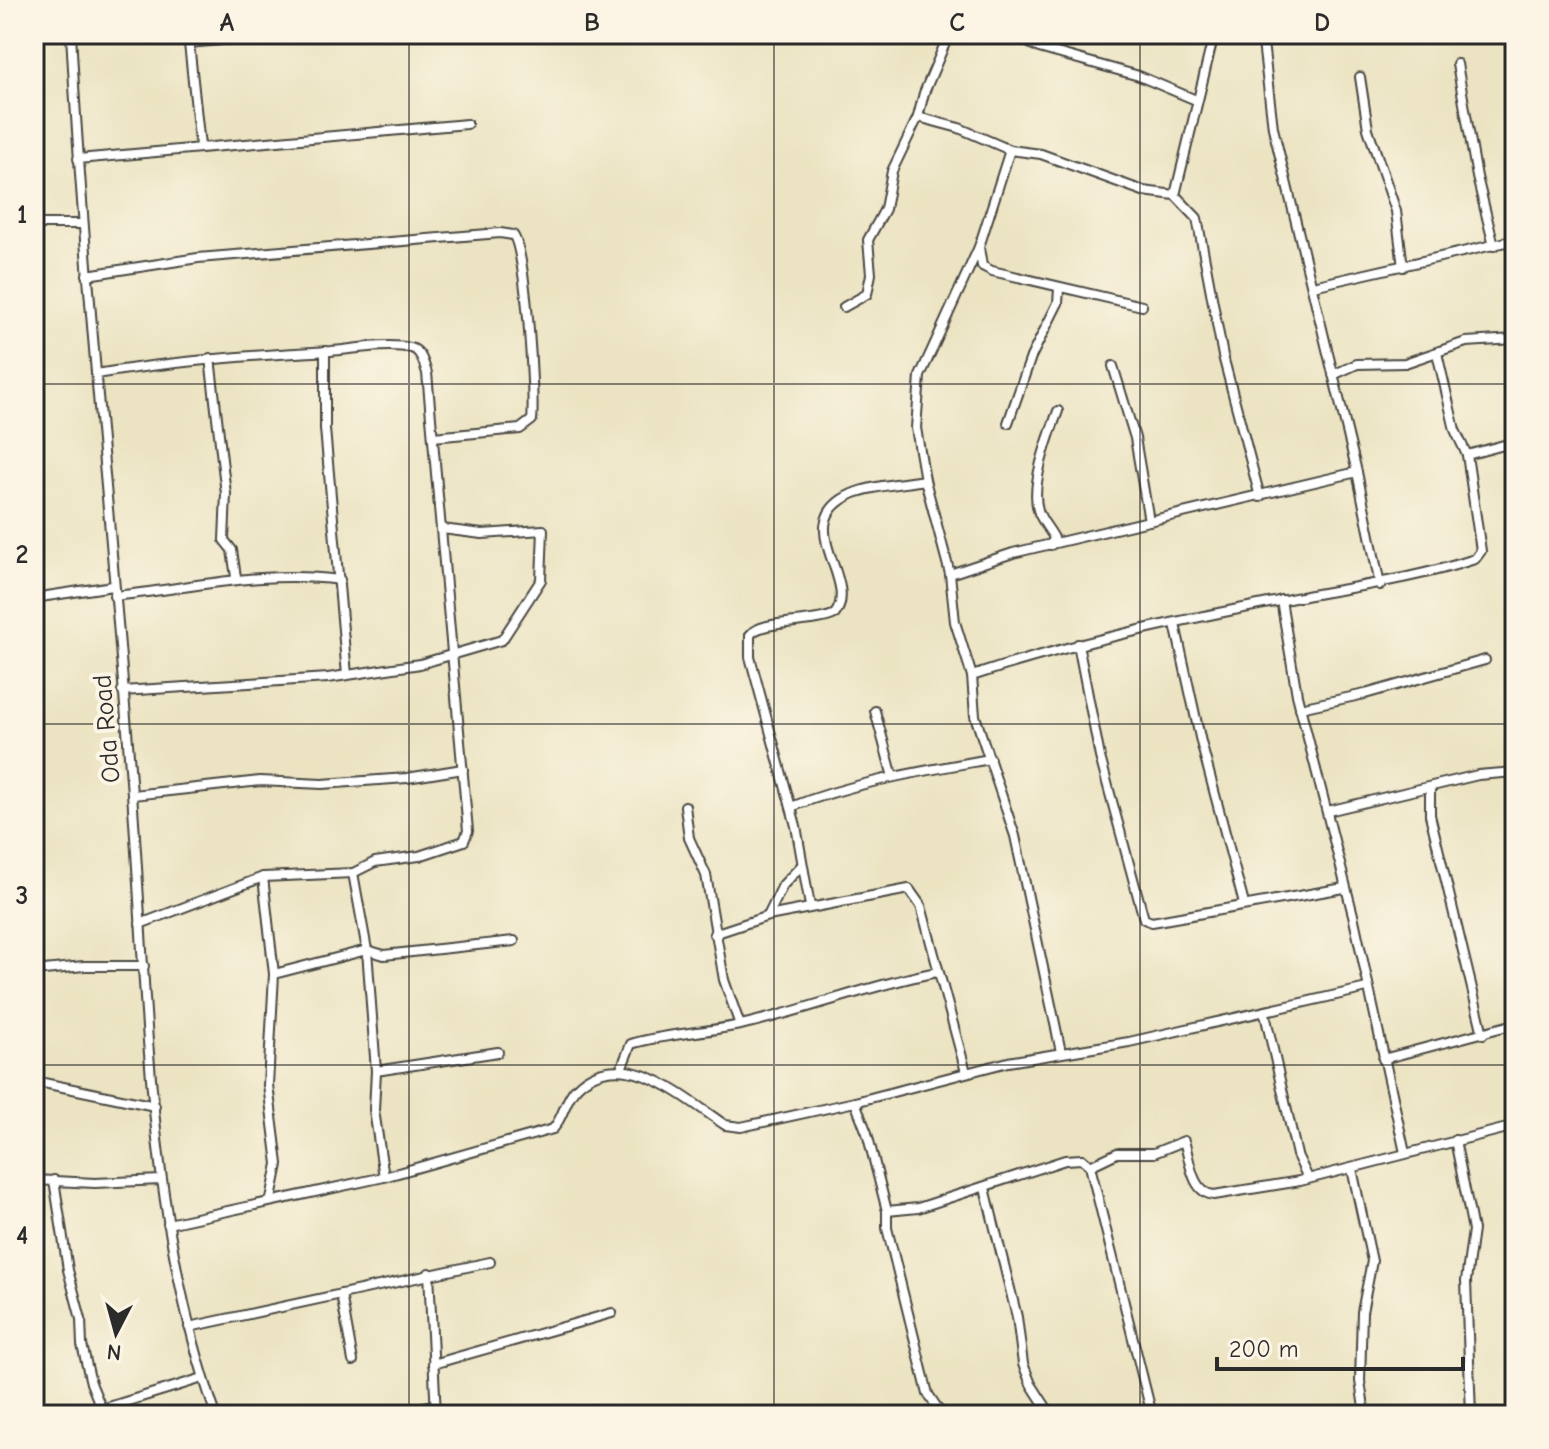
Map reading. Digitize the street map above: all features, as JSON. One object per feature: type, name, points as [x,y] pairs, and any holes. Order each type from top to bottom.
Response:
[{"type":"street","name":"Oda Road","points":[[71,34],[87,275],[133,795],[161,1180],[189,1327],[216,1415]]},
{"type":"street","points":[[200,146],[188,39],[289,34]]},
{"type":"street","points":[[844,307],[867,295],[871,274],[868,240],[885,209],[892,171],[918,117],[924,93],[949,34]]},
{"type":"street","points":[[1011,34],[1039,48],[1124,71],[1196,100]]},
{"type":"street","points":[[1175,195],[1214,34]]},
{"type":"street","points":[[1262,34],[1273,128],[1357,472],[1380,585]]},
{"type":"street","points":[[1457,64],[1477,177],[1494,246]]},
{"type":"street","points":[[1360,77],[1368,129],[1396,211],[1403,267]]},
{"type":"street","points":[[918,117],[959,128],[1010,150],[1041,154],[1143,191],[1175,195],[1197,218],[1223,356],[1260,497]]},
{"type":"street","points":[[78,159],[467,124]]},
{"type":"street","points":[[1010,150],[979,247],[920,376],[916,428],[925,480],[950,574],[955,622],[972,676],[975,716],[1015,836],[1061,1052]]},
{"type":"street","points":[[34,224],[83,224]]},
{"type":"street","points":[[87,275],[198,258],[500,233],[513,235],[519,243],[524,287],[535,397],[532,420],[520,429],[433,437]]},
{"type":"street","points":[[1313,286],[1515,240]]},
{"type":"street","points":[[979,247],[982,266],[987,269],[1059,289],[1142,306]]},
{"type":"street","points":[[1008,423],[1031,357],[1058,303],[1059,289]]},
{"type":"street","points":[[1333,375],[1357,364],[1401,363],[1466,342],[1515,339]]},
{"type":"street","points":[[96,374],[210,358],[325,351],[416,350],[427,373],[454,652],[468,831],[464,841],[419,856],[375,862],[353,873],[263,877],[140,924]]},
{"type":"street","points":[[325,351],[325,429],[347,675]]},
{"type":"street","points":[[972,676],[1078,644],[1281,600],[1380,585],[1442,570],[1479,557],[1481,551],[1467,455],[1455,430],[1437,353]]},
{"type":"street","points":[[210,358],[226,494],[224,540],[232,550],[236,577]]},
{"type":"street","points":[[1113,366],[1135,438],[1149,521]]},
{"type":"street","points":[[1051,545],[1054,538],[1041,517],[1037,496],[1044,454],[1058,411]]},
{"type":"street","points":[[1467,455],[1515,442]]},
{"type":"street","points":[[950,574],[1051,545],[1357,472]]},
{"type":"street","points":[[810,906],[791,807],[750,657],[750,635],[760,626],[820,620],[835,614],[841,603],[841,592],[824,534],[836,504],[854,493],[925,480]]},
{"type":"street","points":[[122,691],[347,675],[420,664],[498,642],[507,635],[541,580],[543,530],[538,528],[500,534],[442,529]]},
{"type":"street","points":[[34,567],[35,597],[171,590],[236,577],[300,575],[340,580]]},
{"type":"street","points":[[1281,600],[1300,708],[1328,811],[1405,1153]]},
{"type":"street","points":[[1175,624],[1244,904]]},
{"type":"street","points":[[1078,644],[1100,757],[1144,919],[1152,922],[1217,912],[1244,904],[1344,888]]},
{"type":"street","points":[[1300,708],[1365,694],[1485,660]]},
{"type":"street","points":[[875,711],[893,777]]},
{"type":"street","points":[[791,807],[828,793],[893,777],[990,759]]},
{"type":"street","points":[[133,795],[260,781],[322,784],[407,778],[463,769]]},
{"type":"street","points":[[1328,811],[1478,775],[1515,772]]},
{"type":"street","points":[[1430,787],[1430,815],[1483,1034]]},
{"type":"street","points":[[1417,791],[1430,799]]},
{"type":"street","points":[[685,806],[689,838],[706,875],[714,934],[740,1025]]},
{"type":"street","points":[[768,916],[783,885],[802,865]]},
{"type":"street","points":[[353,873],[367,950],[376,1071],[374,1110],[384,1177]]},
{"type":"street","points":[[263,877],[274,974],[268,1085],[278,1164],[271,1199]]},
{"type":"street","points":[[714,934],[810,906],[909,889],[921,906],[966,1072]]},
{"type":"street","points":[[274,974],[367,950],[384,955],[514,941]]},
{"type":"street","points":[[34,954],[34,971],[84,966],[144,966]]},
{"type":"street","points":[[621,1069],[631,1044],[659,1035],[740,1025],[900,979],[937,972]]},
{"type":"street","points":[[168,1224],[271,1199],[384,1177],[553,1129],[578,1085],[621,1069],[640,1073],[725,1125],[741,1127],[855,1102],[966,1072],[1061,1052],[1129,1042],[1231,1017],[1265,1014],[1367,988]]},
{"type":"street","points":[[1265,1014],[1297,1155],[1308,1178]]},
{"type":"street","points":[[1383,1059],[1515,1024]]},
{"type":"street","points":[[376,1071],[498,1052]]},
{"type":"street","points":[[34,1081],[155,1106]]},
{"type":"street","points":[[855,1102],[867,1133],[887,1211],[887,1228],[928,1394],[942,1415]]},
{"type":"street","points":[[1090,1166],[1117,1153],[1154,1153],[1184,1141],[1194,1177],[1208,1195],[1352,1169],[1515,1126]]},
{"type":"street","points":[[1455,1140],[1473,1230],[1466,1281],[1471,1415]]},
{"type":"street","points":[[887,1211],[904,1211],[985,1188],[1065,1160],[1082,1159],[1090,1166],[1152,1415]]},
{"type":"street","points":[[1352,1169],[1372,1261],[1362,1312],[1360,1381],[1365,1415]]},
{"type":"street","points":[[34,1180],[95,1183],[161,1180]]},
{"type":"street","points":[[54,1180],[68,1270],[81,1319],[82,1345],[91,1383],[103,1412],[203,1378]]},
{"type":"street","points":[[985,1188],[1017,1317],[1023,1364],[1051,1415]]},
{"type":"street","points":[[189,1327],[490,1262]]},
{"type":"street","points":[[429,1273],[436,1415]]},
{"type":"street","points":[[341,1294],[353,1361]]},
{"type":"street","points":[[433,1364],[612,1313]]},
{"type":"street","points":[[381,1415],[435,1405]]},
{"type":"street","points":[[1028,1415],[1045,1406]]}]
